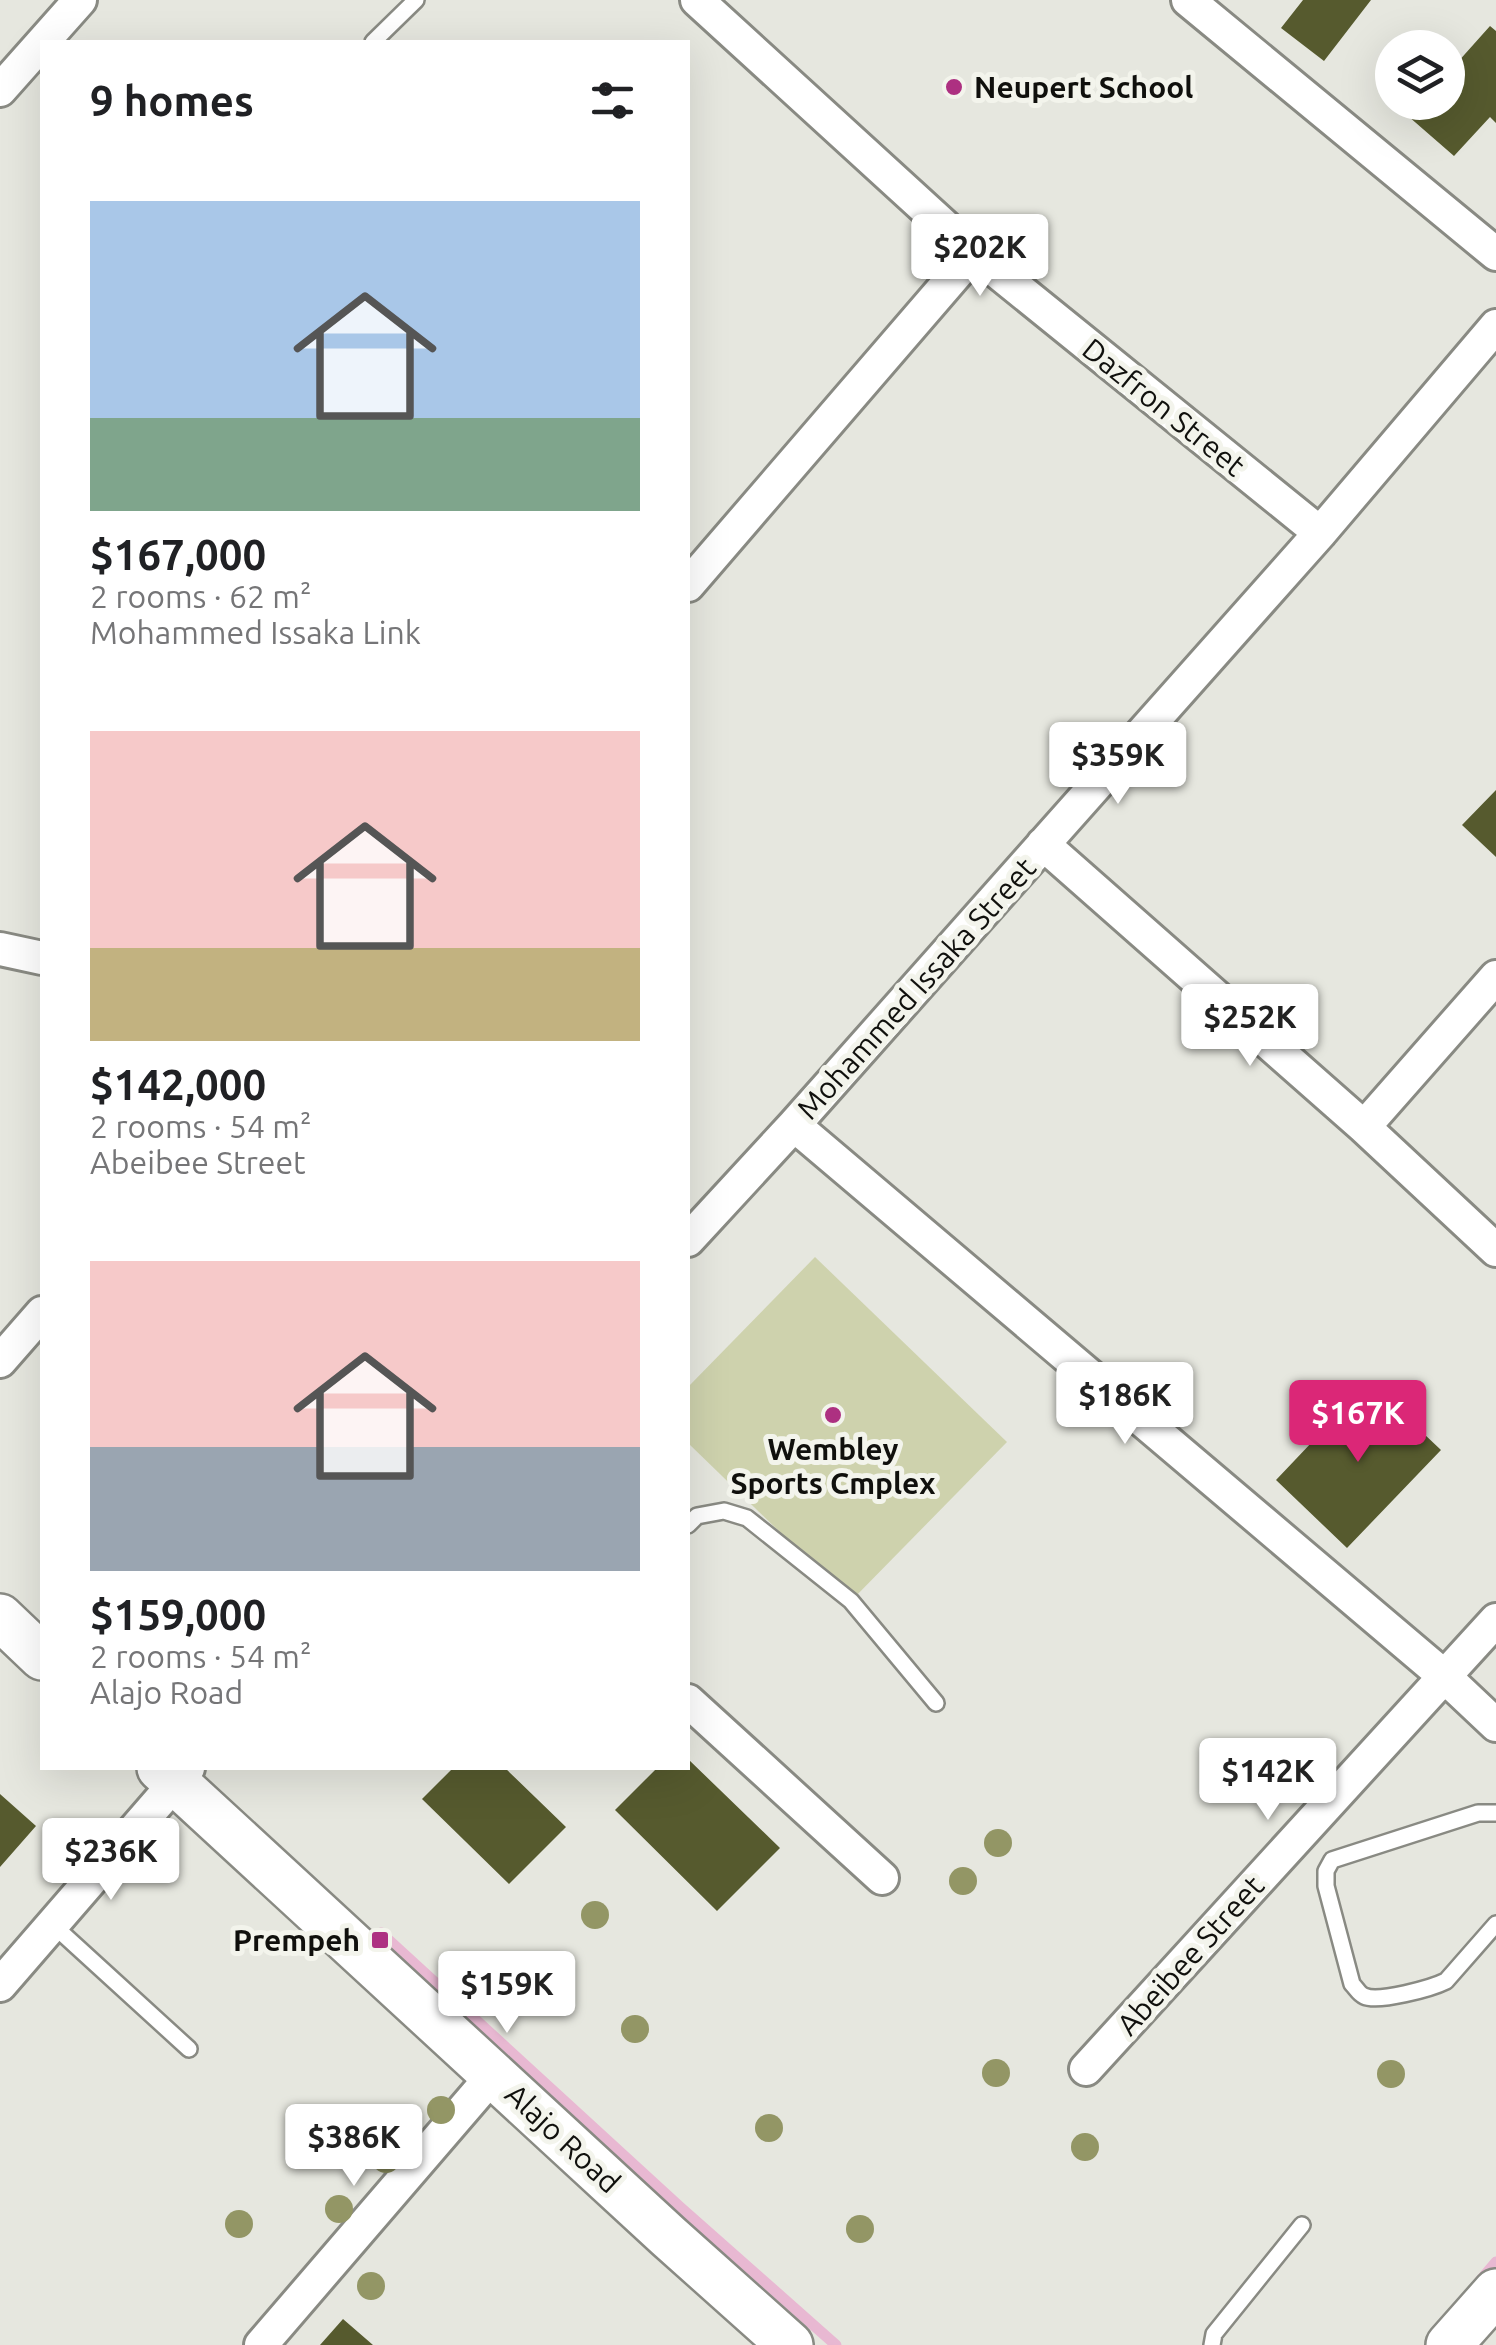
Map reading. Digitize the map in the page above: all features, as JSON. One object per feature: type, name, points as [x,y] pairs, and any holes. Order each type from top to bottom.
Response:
[{"type":"street","points":[[44,40],[80,0]]},
{"type":"street","name":"Dazfron Street","points":[[696,0],[974,253],[1320,533]]},
{"type":"street","points":[[1188,0],[1496,254]]},
{"type":"street","points":[[0,90],[40,45]]},
{"type":"street","points":[[690,584],[974,253]]},
{"type":"street","name":"Mohammed Issaka Street","points":[[690,1238],[1320,533],[1496,326]]},
{"type":"street","points":[[1043,844],[1364,1127],[1496,1250]]},
{"type":"street","points":[[0,949],[40,958]]},
{"type":"street","points":[[1364,1127],[1496,977]]},
{"type":"street","points":[[794,1125],[1444,1676],[1496,1725]]},
{"type":"street","points":[[0,1361],[40,1314]]},
{"type":"street","points":[[0,1617],[40,1656]]},
{"type":"street","name":"Abeibee Street","points":[[1086,2069],[1496,1620]]},
{"type":"street","points":[[690,1703],[882,1878]]},
{"type":"street","points":[[0,1984],[174,1772]]},
{"type":"street","name":"Alajo Road","points":[[174,1772],[494,2074],[790,2345]]},
{"type":"street","points":[[261,2345],[494,2074]]},
{"type":"street","points":[[1450,2345],[1496,2292]]},
{"type":"lane","points":[[375,40],[416,0]]},
{"type":"lane","points":[[690,1524],[696,1516],[724,1511],[748,1518],[850,1601],[936,1704]]},
{"type":"lane","points":[[1496,1813],[1478,1813],[1332,1860],[1326,1871],[1326,1886],[1352,1984],[1361,1996],[1374,1998],[1446,1981],[1496,1924]]},
{"type":"lane","points":[[52,1924],[189,2049]]},
{"type":"lane","points":[[1212,2345],[1214,2334],[1302,2224]]},
{"type":"green space","name":"Wembley Sports Cmplex","points":[[815,1257],[1007,1442],[851,1601],[690,1445],[690,1385]]},
{"type":"building","points":[[1303,0],[1371,0],[1324,61],[1281,28]]},
{"type":"building","points":[[1490,26],[1496,31],[1496,123],[1490,117],[1454,156],[1413,120],[1465,120],[1465,54]]},
{"type":"building","points":[[1496,790],[1496,857],[1462,825]]},
{"type":"building","points":[[1369,1382],[1441,1450],[1347,1548],[1276,1480]]},
{"type":"building","points":[[690,1761],[780,1848],[717,1911],[615,1810],[655,1770],[690,1770]]},
{"type":"building","points":[[451,1770],[507,1770],[566,1827],[509,1884],[422,1799]]},
{"type":"building","points":[[0,1794],[36,1826],[0,1867]]},
{"type":"building","points":[[343,2319],[373,2345],[320,2345]]},
{"type":"waterway","points":[[381,1933],[836,2345]]},
{"type":"waterway","points":[[1479,2282],[1496,2262]]},
{"type":"place","name":"Neupert School","points":[[954,87]]},
{"type":"place","name":"Wembley Sports Cmplex","points":[[833,1415]]},
{"type":"place","name":"Prempeh","points":[[380,1940]]}]
